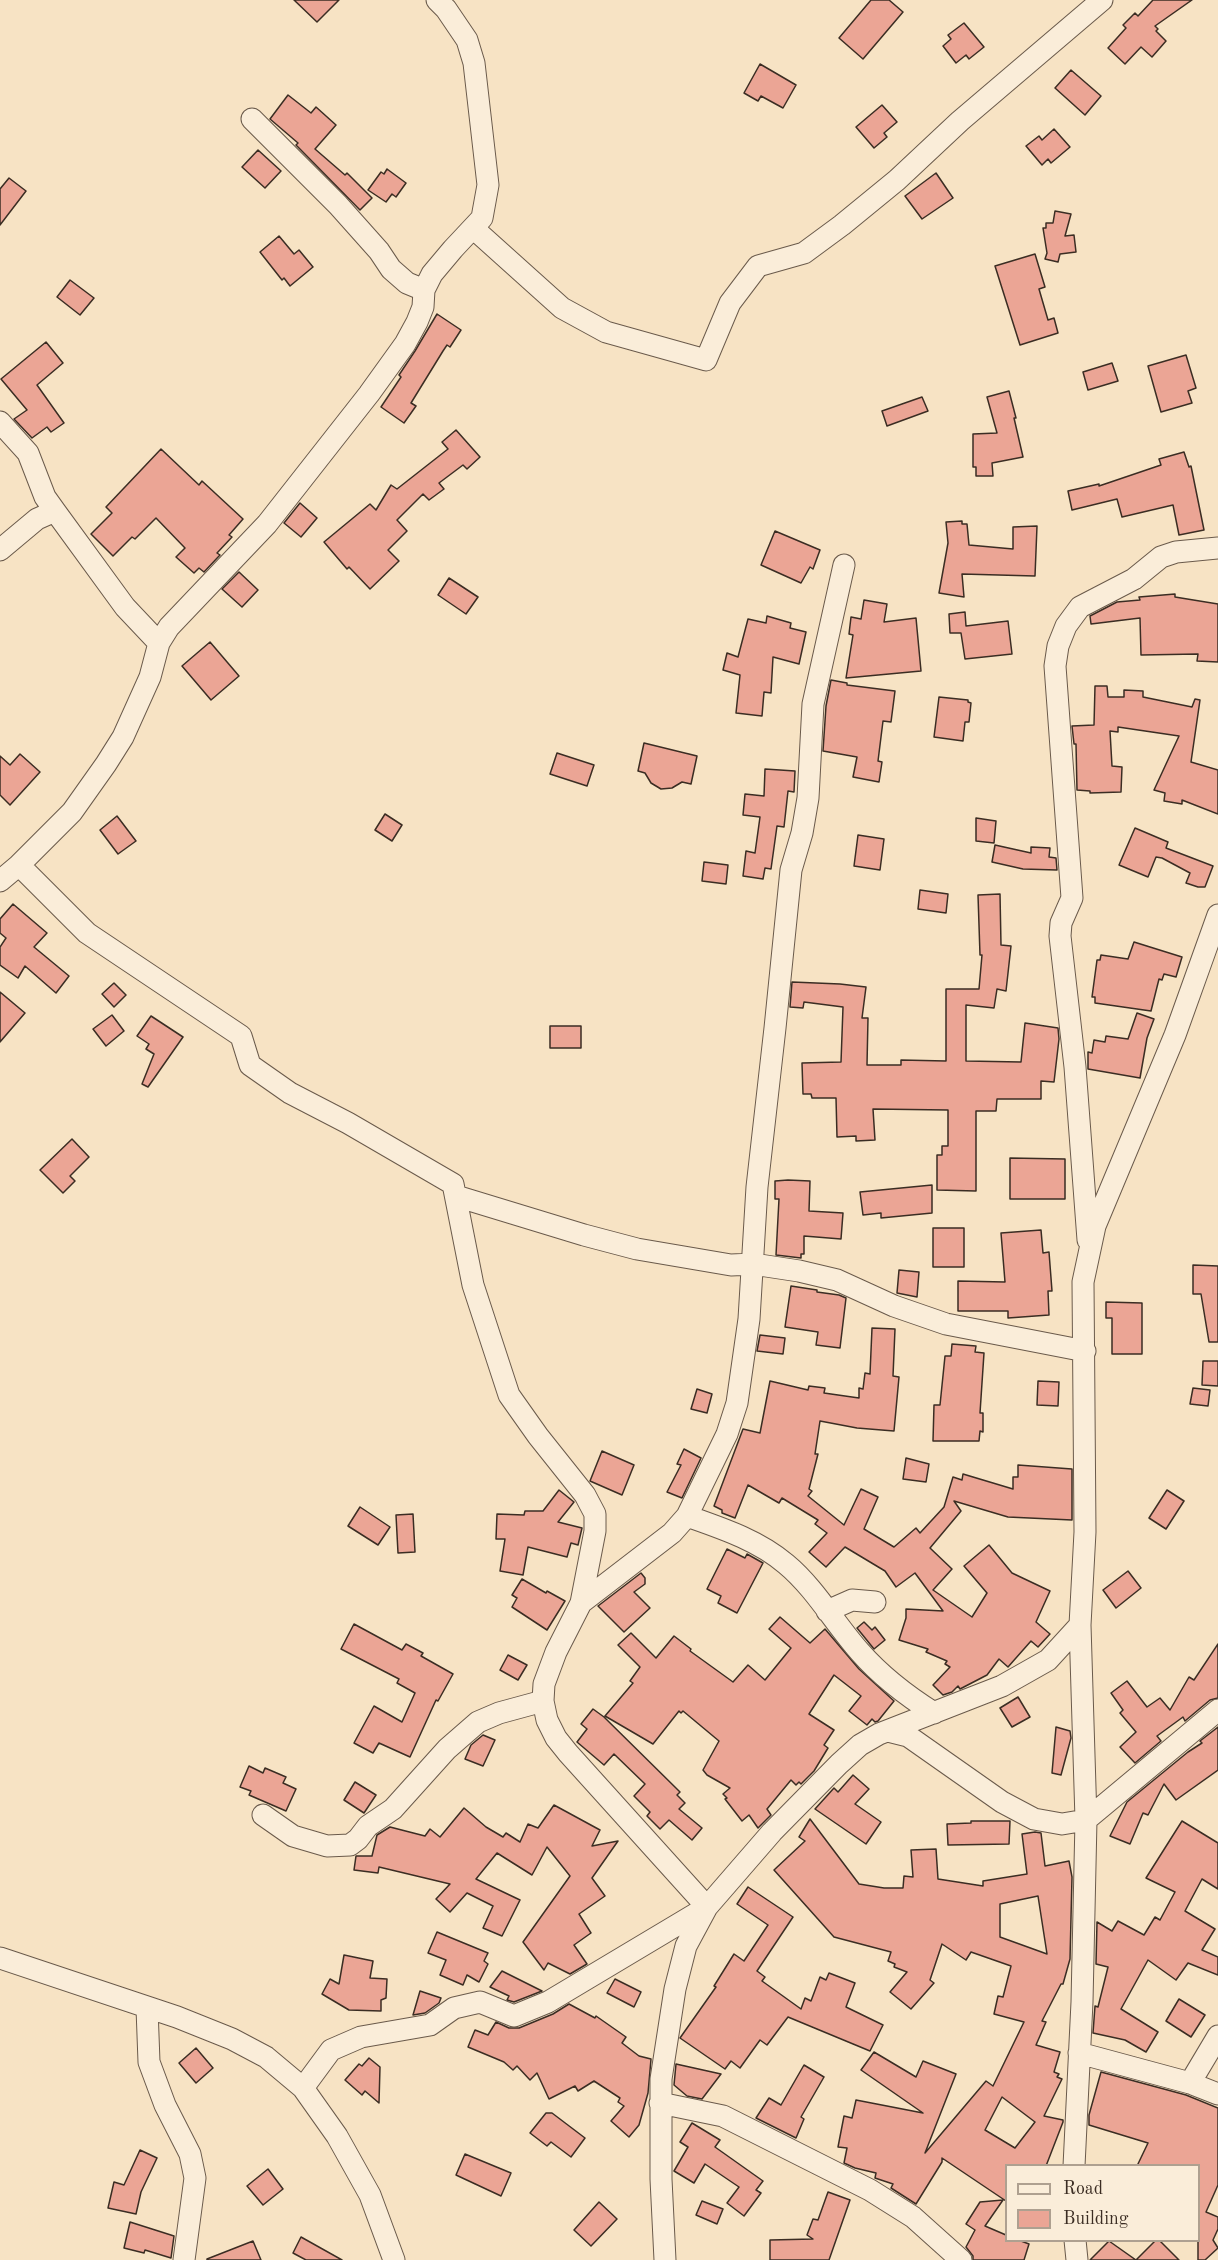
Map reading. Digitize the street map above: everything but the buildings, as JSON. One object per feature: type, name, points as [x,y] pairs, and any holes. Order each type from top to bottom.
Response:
[{"type":"street","points":[[0,881],[72,812],[123,737],[150,677],[159,643],[169,627],[267,524],[369,394],[405,344],[423,307],[424,290],[442,261],[482,218],[488,185],[474,63],[468,40],[446,9],[436,0]]},
{"type":"street","points":[[473,228],[562,308],[606,332],[706,360],[730,303],[758,266],[804,253],[842,225],[897,180],[960,121],[1102,0]]},
{"type":"street","points":[[252,119],[338,205],[379,251],[391,269],[407,283],[424,290]]},
{"type":"street","points":[[0,422],[28,453],[45,496],[55,511],[125,607],[159,643]]},
{"type":"street","points":[[0,550],[37,519],[55,511]]},
{"type":"street","points":[[1089,1249],[1076,1067],[1060,936],[1061,923],[1072,898],[1055,666],[1058,646],[1066,626],[1080,606],[1134,579],[1161,557],[1176,552],[1218,548]]},
{"type":"street","points":[[581,1603],[672,1533],[687,1516],[727,1434],[737,1404],[749,1319],[757,1187],[791,870],[802,833],[808,798],[813,704],[844,565]]},
{"type":"street","points":[[19,865],[87,933],[241,1036],[250,1065],[290,1093],[348,1123],[453,1184],[473,1285],[509,1395],[585,1495],[595,1514],[596,1530],[581,1603],[556,1652],[544,1684],[543,1701],[547,1720],[556,1738],[707,1907]]},
{"type":"street","points":[[1074,2164],[1086,1820],[1080,1625],[1085,1532],[1083,1282],[1095,1226],[1175,1035],[1218,915]]},
{"type":"street","points":[[456,1196],[538,1222],[637,1249],[731,1265],[753,1264],[799,1271],[837,1280],[894,1306],[946,1324],[1085,1351]]},
{"type":"street","points":[[687,1516],[734,1533],[786,1564],[861,1653],[905,1695],[934,1713]]},
{"type":"street","points":[[827,1611],[852,1600],[875,1602]]},
{"type":"street","points":[[665,2260],[660,2079],[675,1989],[687,1946],[707,1907],[772,1832],[861,1745],[879,1734],[1002,1686],[1048,1660],[1080,1625]]},
{"type":"street","points":[[263,1815],[293,1836],[327,1846],[350,1845],[368,1827],[393,1809],[447,1749],[478,1722],[499,1713],[543,1701]]},
{"type":"street","points":[[888,1731],[908,1736],[1002,1802],[1034,1819],[1062,1824],[1086,1820],[1218,1710]]},
{"type":"street","points":[[303,2088],[331,2050],[361,2037],[430,2025],[454,2008],[480,2002],[514,2016],[548,2002],[707,1907]]},
{"type":"street","points":[[0,1958],[232,2039],[266,2057],[303,2088],[337,2136],[370,2195],[394,2260]]},
{"type":"street","points":[[147,2008],[149,2062],[165,2104],[190,2154],[195,2178],[184,2260]]},
{"type":"street","points":[[1190,2083],[1218,2036]]},
{"type":"street","points":[[1079,2053],[1190,2083],[1218,2094]]},
{"type":"street","points":[[660,2103],[723,2116],[870,2190],[913,2217],[962,2260]]},
{"type":"street","points":[[1075,2242],[1077,2260]]}]
